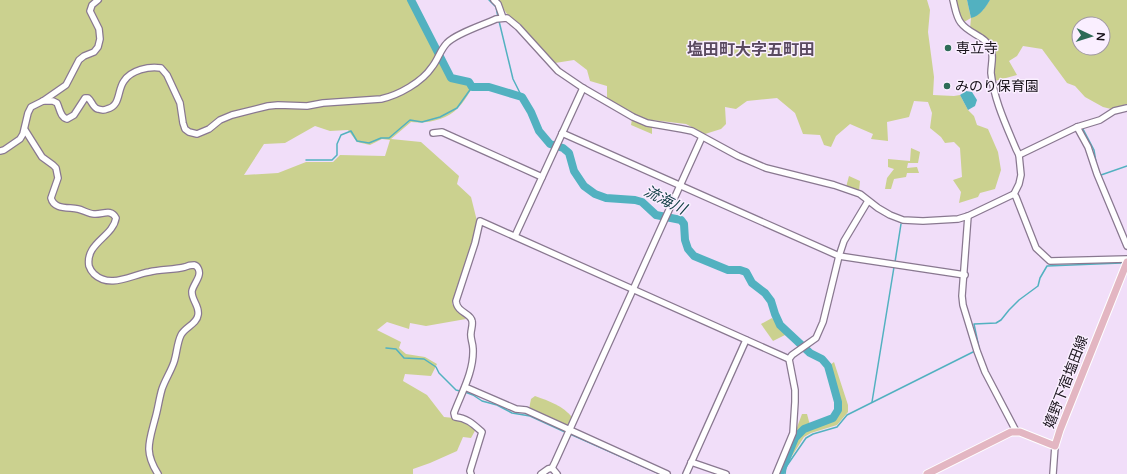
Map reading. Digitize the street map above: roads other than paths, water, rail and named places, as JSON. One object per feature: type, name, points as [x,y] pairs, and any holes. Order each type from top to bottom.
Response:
[{"type":"main road","name":"嬉野下宿塩田線","points":[[1016,431],[1055,446],[1127,262]]},
{"type":"main road","points":[[927,474],[1011,432],[1016,431]]},
{"type":"street","points":[[0,151],[4,150],[20,139],[26,131],[28,113],[31,107],[43,101],[66,84],[79,60],[94,52],[98,47],[100,39],[99,29],[90,11],[92,5],[98,0]]},
{"type":"street","points":[[494,0],[498,4],[503,18]]},
{"type":"street","points":[[43,101],[53,101],[57,103],[61,115],[67,119],[74,115],[85,98],[91,100],[94,107],[97,109],[109,109],[116,103],[123,82],[129,75],[145,68],[161,68],[168,75],[180,103],[183,122],[186,128],[190,132],[197,134],[209,129],[220,120],[232,115],[268,106],[307,106],[323,103],[391,97],[401,92],[425,75],[433,66],[447,42],[496,19],[507,18],[518,27],[558,71],[583,88],[632,117],[647,123],[682,128],[738,156],[766,168],[834,185],[860,194],[890,215],[903,220],[923,221],[958,219],[968,216],[1014,194],[1019,184],[1021,175],[1020,155],[999,109],[991,73],[992,51],[985,41],[973,34],[961,24],[958,19],[953,0]]},
{"type":"street","points":[[515,236],[583,88]]},
{"type":"street","points":[[1020,155],[1077,127],[1100,120],[1114,111],[1127,108]]},
{"type":"street","points":[[1077,127],[1088,147],[1097,174],[1127,246]]},
{"type":"street","points":[[26,131],[42,157],[56,168],[58,178],[51,198],[56,205],[79,209],[93,214],[110,212],[114,214],[116,218],[114,227],[97,243],[90,254],[90,270],[97,277],[106,280],[128,279],[148,272],[173,270],[193,265],[199,270],[199,275],[192,291],[193,298],[198,309],[198,314],[196,320],[181,335],[174,362],[162,390],[149,439],[150,457],[158,474]]},
{"type":"street","points":[[433,134],[442,132],[542,177]]},
{"type":"street","points":[[562,133],[839,256],[965,275]]},
{"type":"street","points":[[541,474],[552,468],[702,137]]},
{"type":"street","points":[[1014,194],[1036,248],[1050,261],[1127,259]]},
{"type":"street","points":[[776,474],[793,433],[795,390],[789,359],[792,354],[816,338],[822,322],[844,241],[868,200]]},
{"type":"street","points":[[968,216],[965,275],[962,296],[963,306],[976,350],[985,372],[1016,431]]},
{"type":"street","points":[[471,474],[470,471],[482,432],[470,421],[455,417],[454,413],[472,369],[473,348],[470,335],[472,321],[471,317],[456,306],[456,301],[475,243],[480,221],[789,359]]},
{"type":"street","points":[[686,474],[746,340]]},
{"type":"street","points":[[464,387],[516,409],[526,410],[667,474]]},
{"type":"street","points":[[1053,474],[1055,446]]},
{"type":"street","points":[[691,462],[726,474]]},
{"type":"street","points":[[552,468],[557,474]]},
{"type":"water","points":[[967,0],[990,0],[980,14],[971,18]]},
{"type":"water","points":[[966,91],[972,92],[977,100],[975,106],[968,110],[960,95]]},
{"type":"waterway","name":"流海川","points":[[411,0],[451,78],[469,82],[472,87],[489,87],[522,97],[531,112],[539,131],[550,144],[563,148],[569,153],[574,171],[584,186],[595,194],[606,198],[635,200],[642,202],[656,215],[681,220],[684,224],[685,240],[688,249],[694,256],[728,270],[740,270],[746,272],[752,283],[765,293],[771,301],[780,325],[810,353],[822,359],[828,366],[838,402],[838,410],[833,418],[804,429],[795,438],[780,474]]},
{"type":"waterway","points":[[489,0],[496,7],[498,17]]},
{"type":"waterway","points":[[499,21],[513,79],[522,97]]},
{"type":"waterway","points":[[306,160],[332,160],[337,155],[337,144],[341,135],[351,131],[357,141],[369,143],[381,138],[389,138],[410,120],[422,122],[440,117],[457,108],[472,87]]},
{"type":"waterway","points":[[1083,129],[1094,150],[1096,162]]},
{"type":"waterway","points":[[1101,175],[1127,166]]},
{"type":"waterway","points":[[895,262],[901,224]]},
{"type":"waterway","points":[[979,348],[974,324],[996,323],[1001,320],[1019,300],[1038,286],[1040,278],[1047,266],[1121,263]]},
{"type":"waterway","points":[[872,402],[894,267]]},
{"type":"waterway","points":[[386,348],[396,349],[404,358],[424,359],[436,367],[439,373],[456,390],[460,391]]},
{"type":"waterway","points":[[785,474],[786,467],[806,438],[813,434],[837,427],[847,415],[975,351]]},
{"type":"waterway","points":[[465,392],[482,401],[497,405],[512,413],[530,416],[565,432]]},
{"type":"waterway","points":[[570,434],[660,474]]},
{"type":"place","name":"専立寺","points":[[948,48]]},
{"type":"place","name":"みのり保育園","points":[[947,86]]},
{"type":"district","name":"塩田町大字五町田","points":[[751,50]]}]
